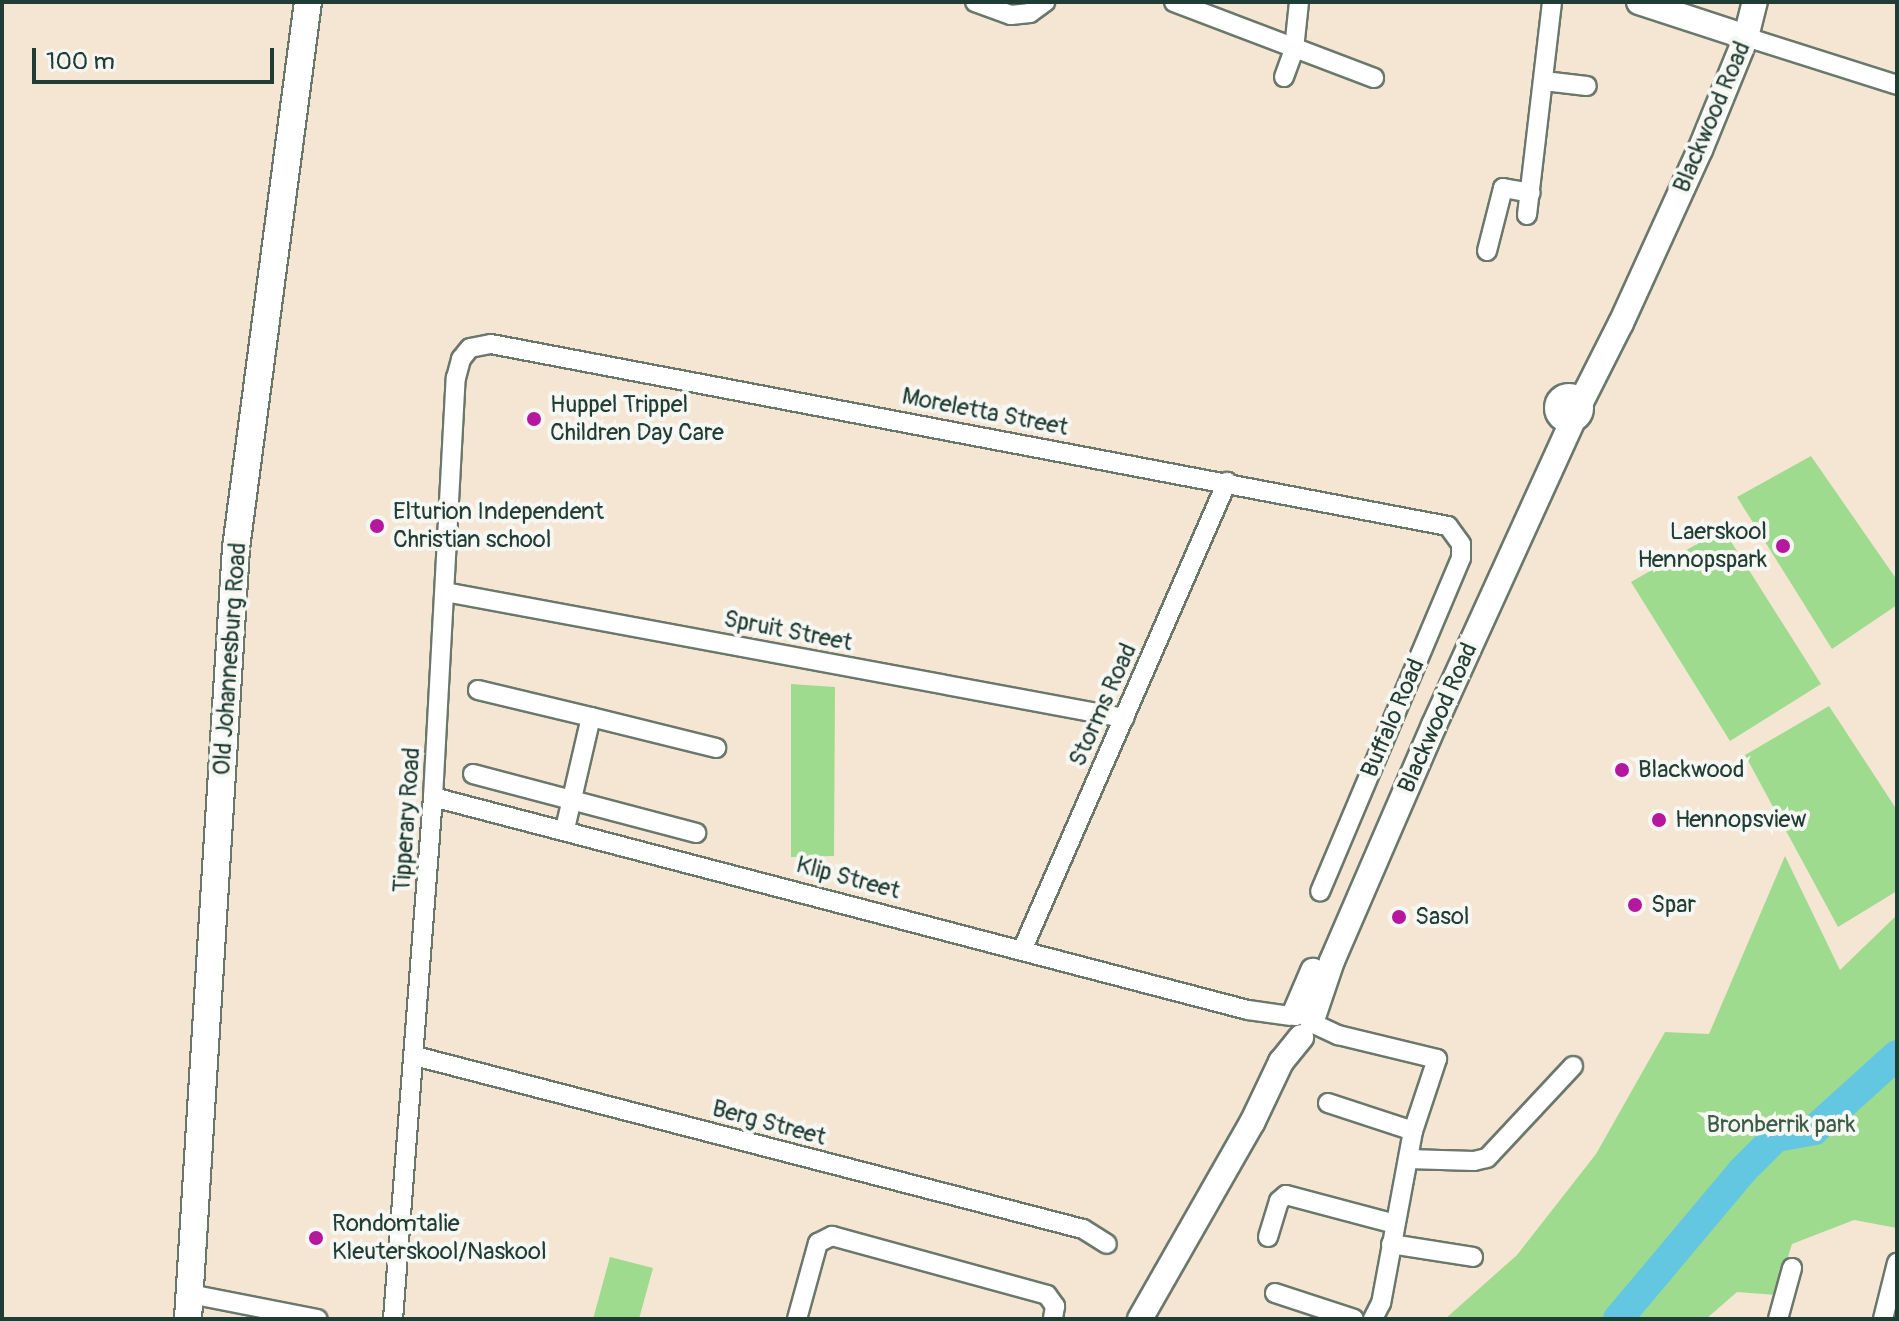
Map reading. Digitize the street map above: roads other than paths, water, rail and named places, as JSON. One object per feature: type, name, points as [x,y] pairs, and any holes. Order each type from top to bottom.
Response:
[{"type":"main road","name":"Old Johannesburg Road","points":[[189,1307],[236,548],[308,2]]},
{"type":"street","points":[[975,2],[1011,15],[1030,13],[1045,2]]},
{"type":"street","points":[[1174,2],[1374,78]]},
{"type":"street","points":[[1284,77],[1294,49],[1299,2]]},
{"type":"street","points":[[1527,215],[1552,2]]},
{"type":"street","points":[[1639,2],[1897,85]]},
{"type":"street","name":"Blackwood Road","points":[[1740,35],[1748,2]]},
{"type":"street","name":"Blackwood Road","points":[[1299,1025],[1332,961],[1569,408],[1755,2]]},
{"type":"street","points":[[1544,81],[1587,86]]},
{"type":"street","points":[[1487,251],[1503,188],[1531,193]]},
{"type":"street","name":"Moreletta Street","points":[[491,344],[1448,526],[1461,544]]},
{"type":"street","name":"Tipperary Road","points":[[393,1319],[433,797],[458,366],[470,348],[491,344]]},
{"type":"street","name":"Storms Road","points":[[1023,948],[1227,482]]},
{"type":"street","name":"Buffalo Road","points":[[1320,891],[1461,558],[1461,544]]},
{"type":"street","name":"Spruit Street","points":[[445,592],[1124,718]]},
{"type":"street","points":[[478,690],[716,748]]},
{"type":"street","points":[[565,829],[591,717]]},
{"type":"street","points":[[473,774],[696,833]]},
{"type":"street","name":"Klip Street","points":[[433,797],[1023,948],[1248,1010],[1265,1020],[1299,1025],[1437,1059],[1413,1131]]},
{"type":"street","points":[[1140,1319],[1252,1123],[1299,1025]]},
{"type":"street","name":"Berg Street","points":[[415,1056],[1083,1229],[1107,1244]]},
{"type":"street","points":[[1408,1159],[1474,1161],[1487,1158],[1573,1066]]},
{"type":"street","points":[[1328,1103],[1413,1131],[1381,1303],[1373,1319]]},
{"type":"street","points":[[1268,1237],[1279,1201],[1292,1195],[1395,1224]]},
{"type":"street","points":[[797,1319],[818,1243],[832,1236],[1047,1295],[1055,1306],[1053,1319]]},
{"type":"street","points":[[1391,1244],[1473,1257]]},
{"type":"street","points":[[1888,1316],[1897,1263]]},
{"type":"street","points":[[1778,1319],[1792,1268]]},
{"type":"street","points":[[1275,1293],[1354,1319]]},
{"type":"street","points":[[189,1307],[318,1319]]},
{"type":"waterway","points":[[1618,1319],[1743,1170],[1776,1137],[1814,1130],[1897,1055]]},
{"type":"place","name":"Huppel Trippel Children Day Care","points":[[534,419]]},
{"type":"place","name":"Elturion Independent Christian school","points":[[377,526]]},
{"type":"place","name":"Laerskool Hennopspark","points":[[1783,546]]},
{"type":"place","name":"Blackwood","points":[[1622,770]]},
{"type":"place","name":"Hennopsview","points":[[1659,820]]},
{"type":"place","name":"Spar","points":[[1635,905]]},
{"type":"place","name":"Sasol","points":[[1399,917]]},
{"type":"place","name":"Rondomtalie Kleuterskool/Naskool","points":[[316,1238]]},
{"type":"park label","name":"Bronberrik park","points":[[1781,1125]]}]
